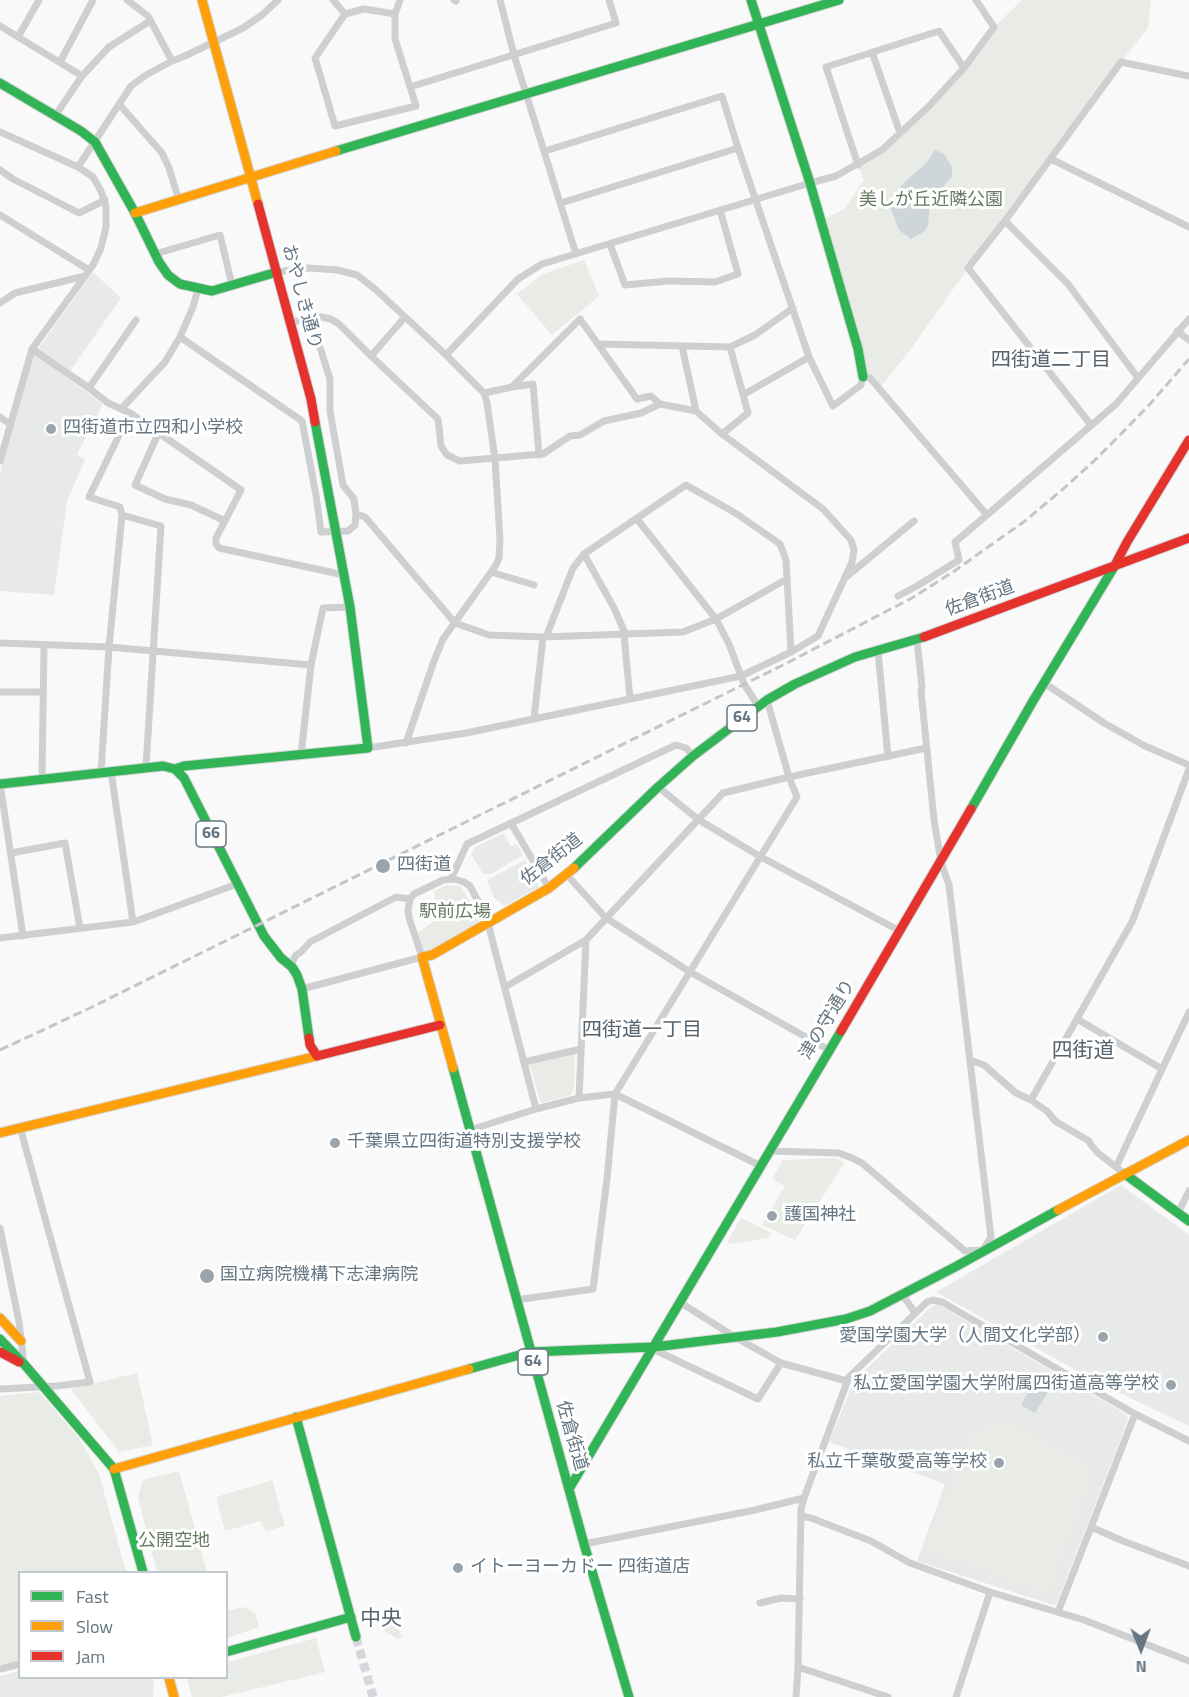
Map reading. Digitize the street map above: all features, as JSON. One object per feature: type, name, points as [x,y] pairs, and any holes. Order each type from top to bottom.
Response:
[{"type":"street","points":[[18,37],[39,0]]},
{"type":"street","points":[[60,62],[93,0]]},
{"type":"street","points":[[128,0],[148,16],[172,61]]},
{"type":"street","name":"おやしき通り","points":[[202,0],[278,272],[313,410],[350,607],[368,748]]},
{"type":"street","points":[[78,167],[131,86],[172,61],[243,28],[278,0]]},
{"type":"street","points":[[333,0],[345,14]]},
{"type":"street","points":[[395,14],[364,9],[345,14],[315,58],[335,126],[416,106],[395,39],[395,14],[400,0]]},
{"type":"street","points":[[500,0],[514,55],[576,254]]},
{"type":"street","points":[[410,87],[616,23],[609,0]]},
{"type":"street","points":[[545,151],[722,96],[809,357],[833,406],[861,385],[863,377],[858,349],[810,183],[750,0]]},
{"type":"street","points":[[135,213],[839,0]]},
{"type":"street","points":[[446,355],[518,279],[542,264],[836,176],[882,150],[928,107],[964,68],[994,27],[979,1]]},
{"type":"street","points":[[55,116],[82,75],[109,46],[150,21]]},
{"type":"street","points":[[0,26],[82,75]]},
{"type":"street","points":[[858,165],[826,67],[939,31],[964,68]]},
{"type":"street","points":[[872,52],[900,134]]},
{"type":"street","points":[[1091,425],[968,268],[1051,159],[1120,62],[1189,76]]},
{"type":"street","points":[[0,83],[95,142],[155,254],[168,275],[180,284],[212,291],[278,272],[308,268],[337,270],[357,275],[375,289],[484,393],[495,459],[500,550],[491,572],[443,639],[406,743]]},
{"type":"street","points":[[119,104],[162,153],[179,200]]},
{"type":"street","points":[[0,132],[78,167],[93,177],[105,200],[106,207],[106,227],[101,248],[87,273],[32,349],[0,461]]},
{"type":"street","points":[[561,203],[738,148]]},
{"type":"street","points":[[1051,159],[1189,227]]},
{"type":"street","points":[[0,170],[79,213],[105,200]]},
{"type":"street","points":[[610,244],[625,285],[668,281],[715,282],[738,274],[720,210]]},
{"type":"street","points":[[0,215],[87,273]]},
{"type":"street","points":[[1005,221],[1068,284],[1138,378]]},
{"type":"street","points":[[155,254],[220,236],[232,285]]},
{"type":"street","points":[[0,303],[15,293],[87,273]]},
{"type":"street","points":[[121,409],[165,362],[180,337],[198,289]]},
{"type":"street","points":[[599,345],[730,347],[755,335],[793,308]]},
{"type":"street","points":[[290,322],[321,317],[339,324],[438,419],[441,446],[447,455],[460,461],[543,454],[570,436],[580,435],[604,421],[641,413],[660,404]]},
{"type":"street","points":[[371,356],[405,317]]},
{"type":"street","points":[[180,337],[302,421],[321,532],[348,531],[355,525],[354,499],[343,484],[330,411],[330,379],[311,319]]},
{"type":"street","points":[[22,936],[0,784],[146,767],[163,766],[175,769],[184,766],[406,743],[741,676],[818,636],[852,562],[854,550],[851,540],[824,509],[722,434],[696,411],[660,404],[651,396],[637,399],[580,319],[512,387]]},
{"type":"street","points":[[898,596],[959,560],[955,542],[1116,404],[1189,319]]},
{"type":"street","points":[[89,388],[136,320]]},
{"type":"street","points":[[1177,331],[1189,340]]},
{"type":"street","points":[[682,346],[696,411]]},
{"type":"street","points":[[722,434],[747,413],[730,347]]},
{"type":"street","points":[[32,349],[108,403],[130,413],[241,490],[216,538],[219,548],[344,575]]},
{"type":"street","points":[[743,395],[809,357]]},
{"type":"street","points":[[863,377],[870,378],[987,515]]},
{"type":"street","points":[[484,393],[533,384],[539,455]]},
{"type":"street","points":[[130,413],[90,497],[120,507],[122,514],[109,647],[106,771],[133,922]]},
{"type":"street","points":[[0,417],[10,424]]},
{"type":"street","points":[[158,434],[135,485],[165,499],[191,505],[225,520]]},
{"type":"street","points":[[1114,567],[1189,440]]},
{"type":"street","points":[[534,719],[545,637],[573,568],[584,554],[686,485],[737,514],[780,544],[786,560],[791,652]]},
{"type":"street","points":[[122,514],[161,526],[146,767]]},
{"type":"street","points":[[356,514],[365,518],[455,623],[489,635],[545,637],[683,632],[716,619],[787,579]]},
{"type":"street","points":[[637,519],[716,619],[729,644],[741,676],[759,706]]},
{"type":"street","points":[[844,579],[914,521]]},
{"type":"street","name":"佐倉街道","points":[[629,1697],[530,1352],[422,957],[432,955],[549,888],[567,875],[693,756],[759,706],[795,684],[828,668],[917,640],[1189,538]]},
{"type":"street","points":[[584,554],[625,633],[630,699]]},
{"type":"street","name":"津の守通り","points":[[569,1489],[1114,567]]},
{"type":"street","points":[[491,572],[534,585]]},
{"type":"street","points":[[301,755],[311,665],[323,608],[350,607]]},
{"type":"street","points":[[917,640],[934,820],[941,862],[949,885],[991,1237],[983,1250]]},
{"type":"street","points":[[0,643],[109,647],[311,665]]},
{"type":"street","points":[[42,779],[44,645]]},
{"type":"street","points":[[878,651],[888,758]]},
{"type":"street","points":[[1044,683],[1104,723],[1145,746],[1189,765]]},
{"type":"street","points":[[0,692],[43,692]]},
{"type":"street","points":[[516,1300],[593,1289],[615,1094],[797,797],[789,777],[768,700]]},
{"type":"street","points":[[451,879],[467,844],[676,745],[686,748],[693,756]]},
{"type":"street","points":[[505,987],[586,940],[723,793],[926,748]]},
{"type":"street","name":"66","points":[[175,769],[184,778],[270,945],[297,975],[302,989],[310,1045],[317,1056]]},
{"type":"street","points":[[1031,1100],[1133,920],[1189,769]]},
{"type":"street","points":[[658,787],[699,820],[761,857],[900,931]]},
{"type":"street","points":[[511,823],[549,888]]},
{"type":"street","points":[[11,853],[65,843],[80,928]]},
{"type":"street","points":[[567,875],[606,918],[690,972],[829,1050]]},
{"type":"street","points":[[302,989],[422,957],[409,918],[410,900],[414,894],[443,880],[459,880],[470,886],[489,922],[536,1109]]},
{"type":"street","points":[[0,938],[133,922],[237,884]]},
{"type":"street","points":[[290,966],[296,955],[310,942],[396,897],[410,900]]},
{"type":"street","points":[[579,1098],[586,940]]},
{"type":"street","points":[[1116,1167],[1189,1012]]},
{"type":"street","points":[[1077,1019],[1162,1069]]},
{"type":"street","points":[[0,1133],[440,1025]]},
{"type":"street","points":[[524,1062],[581,1048]]},
{"type":"street","points":[[970,1060],[984,1065],[1016,1093],[1031,1100],[1048,1112],[1055,1121],[1089,1141],[1098,1153],[1189,1221]]},
{"type":"street","points":[[470,1130],[579,1098],[615,1094],[761,1167]]},
{"type":"street","points":[[0,1389],[90,1382],[20,1127]]},
{"type":"street","points":[[114,1469],[530,1352],[654,1347],[777,1332],[846,1319],[870,1311],[955,1268],[983,1250],[1189,1140]]},
{"type":"street","points":[[770,1151],[838,1153],[852,1158],[862,1163],[965,1251],[983,1250]]},
{"type":"street","points":[[1178,1213],[1189,1191]]},
{"type":"street","points":[[0,1228],[19,1322],[24,1364]]},
{"type":"street","points":[[902,1294],[915,1313]]},
{"type":"street","points":[[796,1697],[801,1516],[804,1498],[849,1377],[927,1302],[933,1300],[942,1302],[1135,1414],[1189,1441]]},
{"type":"street","points":[[681,1303],[781,1363],[847,1381]]},
{"type":"street","points":[[0,1318],[21,1341]]},
{"type":"street","points":[[0,1339],[114,1469],[143,1571]]},
{"type":"street","points":[[654,1347],[659,1352],[758,1399],[781,1363]]},
{"type":"street","points":[[0,1352],[24,1364]]},
{"type":"street","points":[[1058,1612],[1135,1414]]},
{"type":"street","points":[[296,1417],[356,1637]]},
{"type":"street","points":[[584,1544],[804,1498]]},
{"type":"street","points":[[801,1516],[812,1518],[871,1541],[910,1563],[990,1592],[1084,1620],[1189,1661]]},
{"type":"street","points":[[1091,1527],[1189,1566]]},
{"type":"street","points":[[956,1697],[990,1592]]},
{"type":"street","points":[[760,1603],[781,1598],[800,1599]]},
{"type":"street","points":[[228,1651],[351,1617]]},
{"type":"street","points":[[0,1669],[18,1664]]},
{"type":"street","points":[[798,1667],[888,1697]]},
{"type":"street","points":[[170,1679],[174,1697]]},
{"type":"shaded area","points":[[935,150],[944,154],[952,167],[952,176],[930,203],[925,231],[911,239],[899,230],[890,207],[901,186],[927,162]]},
{"type":"shaded area","name":"四街道市立四和小学校","points":[[93,272],[121,298],[66,377],[103,404],[77,454],[85,460],[67,501],[54,595],[0,591],[0,473],[32,357]]},
{"type":"shaded area","points":[[504,833],[510,846],[517,844],[523,855],[491,874],[483,874],[471,854],[475,847]]},
{"type":"shaded area","points":[[525,860],[539,887],[504,906],[494,898],[487,880]]},
{"type":"shaded area","name":"愛国学園大学（人間文化学部）","points":[[1121,1185],[1189,1235],[1189,1426],[1097,1382],[936,1292]]},
{"type":"shaded area","name":"私立千葉敬愛高等学校","points":[[937,1304],[1127,1415],[1128,1420],[1056,1605],[917,1561],[945,1484],[829,1442],[854,1381],[931,1307]]},
{"type":"shaded area","points":[[1036,1378],[1051,1387],[1035,1413],[1021,1405]]},
{"type":"shaded area","points":[[18,1671],[18,1679],[154,1679],[153,1697],[0,1697],[0,1676]]},
{"type":"green space","name":"美しが丘近隣公園","points":[[1022,0],[1151,0],[1148,28],[879,389],[870,378],[863,377],[820,221],[844,209],[864,180],[858,165],[882,150],[928,107],[994,27]]},
{"type":"green space","points":[[584,260],[599,296],[552,335],[517,294],[543,274]]},
{"type":"green space","name":"駅前広場","points":[[446,885],[460,886],[481,917],[477,925],[428,951],[422,949],[418,933],[434,921],[435,891]]},
{"type":"green space","points":[[575,1049],[574,1089],[571,1095],[541,1103],[529,1063]]},
{"type":"green space","points":[[835,1158],[845,1162],[795,1240],[762,1225],[785,1186],[772,1179],[783,1160]]},
{"type":"green space","points":[[741,1218],[772,1233],[768,1238],[732,1244],[727,1242]]},
{"type":"green space","points":[[137,1373],[153,1445],[119,1452],[71,1389]]},
{"type":"green space","points":[[39,1392],[79,1438],[99,1474],[126,1571],[18,1571],[18,1662],[0,1666],[0,1396]]},
{"type":"green space","points":[[1003,1419],[1094,1467],[1050,1593],[926,1551],[970,1436]]},
{"type":"green space","name":"公開空地","points":[[179,1471],[207,1571],[157,1571],[138,1497],[143,1480]]},
{"type":"green space","points":[[272,1480],[285,1526],[266,1531],[260,1521],[225,1531],[216,1497]]},
{"type":"green space","points":[[244,1607],[255,1613],[259,1627],[228,1638],[228,1611]]},
{"type":"green space","points":[[394,1617],[402,1637],[397,1639],[385,1631],[383,1621]]},
{"type":"green space","points":[[316,1638],[325,1672],[222,1697],[192,1697],[187,1679],[228,1679],[228,1662]]},
{"type":"tunnel","points":[[356,1637],[373,1697]]},
{"type":"railway","points":[[0,1050],[92,1007],[783,665],[912,598],[1025,521],[1063,489],[1121,434],[1189,359]]},
{"type":"traffic: fast","points":[[751,0],[810,183],[858,349],[863,377]]},
{"type":"traffic: fast","points":[[336,151],[839,0]]},
{"type":"traffic: fast","points":[[0,83],[81,131],[95,142],[135,213],[159,262],[168,275],[180,284],[212,291],[277,272]]},
{"type":"traffic: fast","points":[[175,769],[184,766],[368,748],[350,607],[315,422]]},
{"type":"traffic: fast","points":[[971,809],[1114,567]]},
{"type":"traffic: fast","points":[[574,868],[693,756],[767,700],[795,684],[855,657],[924,637]]},
{"type":"traffic: fast","points":[[0,784],[163,766],[175,769],[184,778],[264,936],[297,975],[302,989],[309,1038]]},
{"type":"traffic: fast","points":[[569,1489],[841,1031]]},
{"type":"traffic: fast","points":[[453,1068],[584,1544],[629,1697]]},
{"type":"traffic: fast","points":[[1125,1174],[1189,1221]]},
{"type":"traffic: fast","points":[[469,1369],[530,1352],[654,1347],[777,1332],[846,1319],[870,1311],[1058,1210]]},
{"type":"traffic: fast","points":[[0,1339],[114,1469],[143,1571]]},
{"type":"traffic: fast","points":[[296,1417],[356,1637]]},
{"type":"traffic: fast","points":[[228,1651],[351,1617]]},
{"type":"traffic: slow","points":[[202,0],[258,204]]},
{"type":"traffic: slow","points":[[135,213],[336,151]]},
{"type":"traffic: slow","points":[[453,1068],[422,957],[432,955],[549,888],[574,868]]},
{"type":"traffic: slow","points":[[0,1133],[317,1056]]},
{"type":"traffic: slow","points":[[1058,1210],[1189,1140]]},
{"type":"traffic: slow","points":[[0,1318],[21,1341]]},
{"type":"traffic: slow","points":[[114,1469],[469,1369]]},
{"type":"traffic: slow","points":[[169,1679],[174,1697]]},
{"type":"traffic: jam","points":[[258,204],[311,399],[315,422]]},
{"type":"traffic: jam","points":[[1114,567],[1189,440]]},
{"type":"traffic: jam","points":[[924,637],[1189,538]]},
{"type":"traffic: jam","points":[[841,1031],[971,809]]},
{"type":"traffic: jam","points":[[309,1038],[310,1045],[317,1056],[440,1025]]},
{"type":"traffic: jam","points":[[0,1352],[19,1362]]},
{"type":"place","name":"四街道市立四和小学校","points":[[51,429]]},
{"type":"place","name":"四街道","points":[[383,866]]},
{"type":"place","name":"千葉県立四街道特別支援学校","points":[[335,1143]]},
{"type":"place","name":"護国神社","points":[[772,1216]]},
{"type":"place","name":"国立病院機構下志津病院","points":[[207,1276]]},
{"type":"place","name":"愛国学園大学（人間文化学部）","points":[[1103,1337]]},
{"type":"place","name":"私立愛国学園大学附属四街道高等学校","points":[[1171,1385]]},
{"type":"place","name":"私立千葉敬愛高等学校","points":[[999,1463]]},
{"type":"place","name":"イトーヨーカドー 四街道店","points":[[458,1568]]},
{"type":"district","name":"四街道二丁目","points":[[1051,361]]},
{"type":"district","name":"四街道一丁目","points":[[642,1031]]},
{"type":"district","name":"四街道","points":[[1083,1052]]},
{"type":"district","name":"中央","points":[[381,1620]]}]
